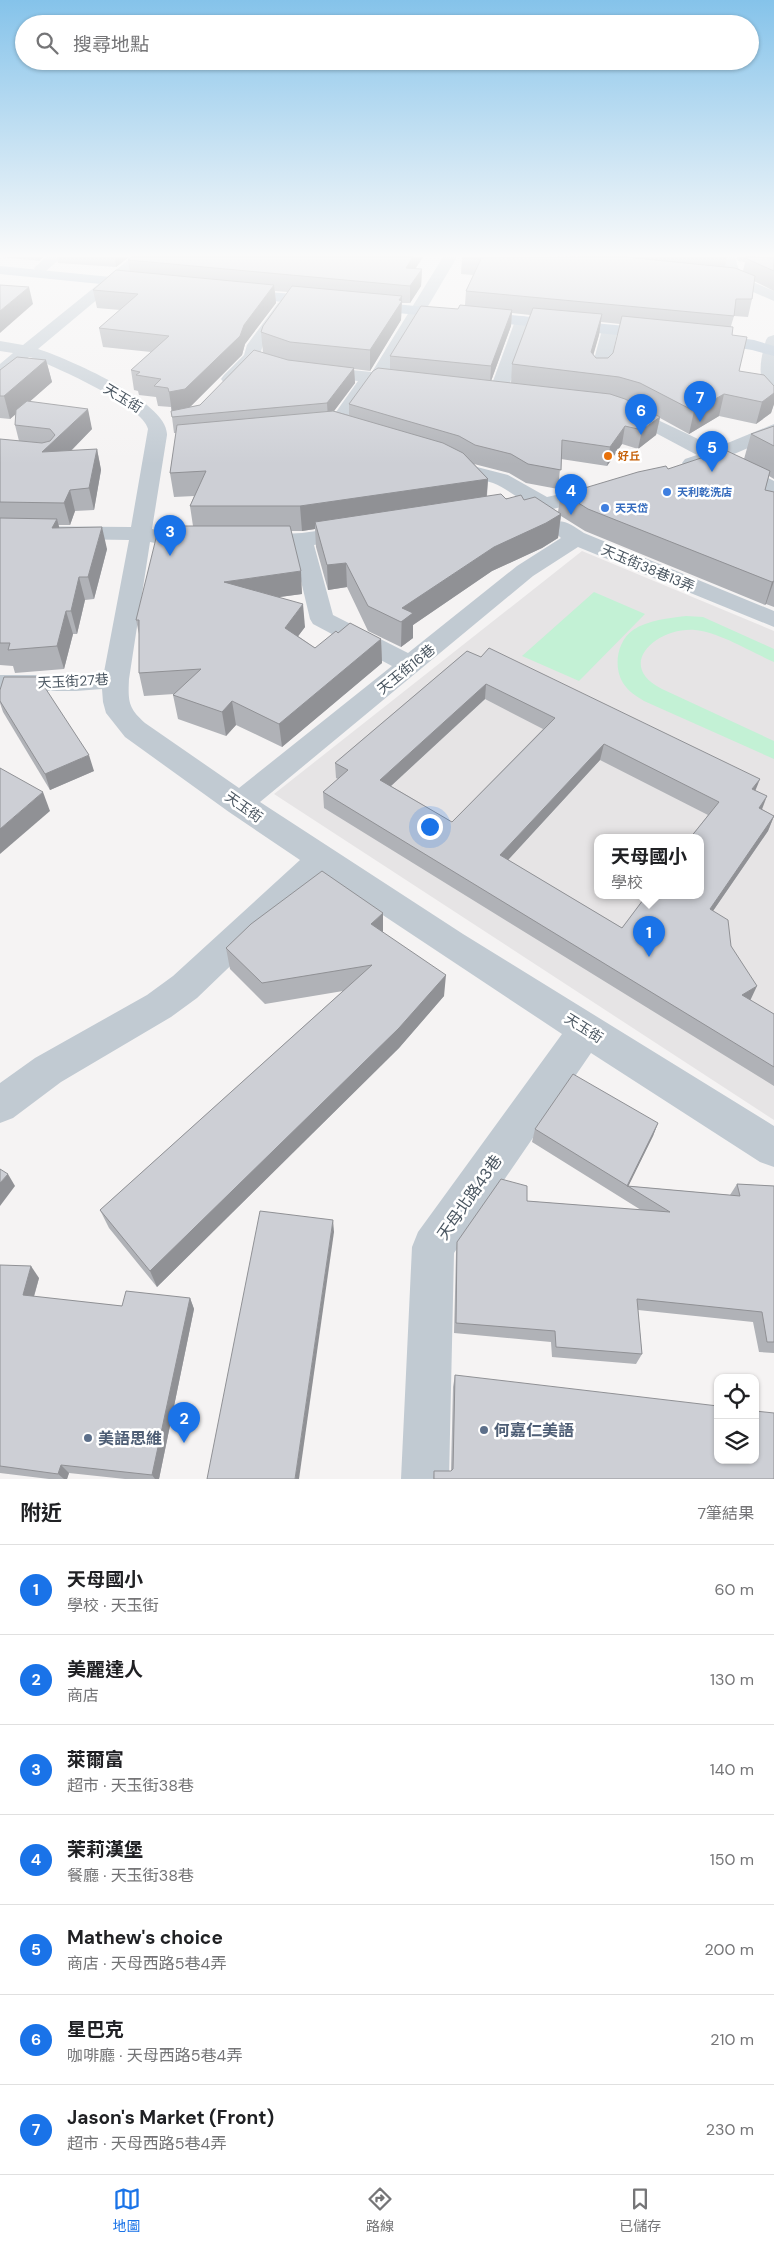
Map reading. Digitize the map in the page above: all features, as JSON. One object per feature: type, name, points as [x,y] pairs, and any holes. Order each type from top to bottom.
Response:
[{"type":"main road","points":[[572,326],[610,330],[669,332],[607,326]]},
{"type":"main road","points":[[694,334],[755,336],[773,344]]},
{"type":"street","points":[[0,372],[56,326]]},
{"type":"street","points":[[220,389],[259,359],[255,344],[268,326]]},
{"type":"street","points":[[316,428],[344,429],[366,383],[377,378],[408,326]]},
{"type":"street","points":[[498,392],[521,326]]},
{"type":"street","points":[[599,374],[610,330]]},
{"type":"street","points":[[773,344],[769,365],[770,382],[774,389]]},
{"type":"street","name":"天玉街","points":[[0,346],[26,350],[42,356],[122,394],[144,409],[156,422],[158,429],[156,443],[116,679],[114,703],[122,718],[135,730],[321,860],[774,1148]]},
{"type":"street","points":[[299,370],[424,383]]},
{"type":"street","points":[[479,390],[516,394]]},
{"type":"street","points":[[609,404],[629,411],[713,456],[734,470],[774,488]]},
{"type":"street","points":[[156,422],[176,419]]},
{"type":"street","points":[[675,468],[713,456],[774,430]]},
{"type":"street","points":[[156,443],[176,441]]},
{"type":"street","name":"天玉街38巷13弄","points":[[432,456],[450,461],[466,470],[502,479],[576,538],[774,620]]},
{"type":"street","points":[[488,512],[536,505],[612,488]]},
{"type":"street","points":[[235,540],[302,540],[371,530]]},
{"type":"street","points":[[0,532],[141,534],[179,539]]},
{"type":"street","name":"天玉街16巷","points":[[239,804],[525,571],[576,538]]},
{"type":"street","points":[[302,540],[322,618],[411,665]]},
{"type":"street","name":"天玉街27巷","points":[[0,683],[76,683],[116,679]]},
{"type":"street","points":[[0,1105],[48,1070],[159,1006],[179,992],[321,860]]},
{"type":"street","name":"天母北路43巷","points":[[425,1479],[433,1247],[586,1030]]},
{"type":"shaded area","points":[[582,551],[774,631],[774,1120],[274,794]]},
{"type":"green space","points":[[594,592],[645,614],[579,681],[522,656]]},
{"type":"green space","points":[[686,616],[703,617],[774,649],[774,662],[714,634],[695,630],[681,631],[655,641],[646,649],[641,659],[642,669],[648,679],[662,689],[774,741],[774,759],[644,701],[630,691],[623,683],[618,670],[618,655],[623,641],[628,635],[633,630],[652,622]]},
{"type":"building","points":[[101,326],[244,326],[240,336],[185,389],[169,392],[168,388],[154,386],[161,379],[136,375],[140,372],[131,370],[169,336],[99,328]]},
{"type":"building","points":[[263,326],[386,326],[370,350],[290,342],[261,332]]},
{"type":"building","points":[[409,326],[506,326],[491,366],[390,356]]},
{"type":"building","points":[[526,326],[599,326],[591,352],[596,358],[608,358],[613,353],[620,326],[733,327],[732,335],[747,337],[739,371],[764,375],[774,386],[774,393],[762,402],[724,394],[694,411],[640,383],[619,377],[512,364]]},
{"type":"building","points":[[254,350],[288,360],[354,368],[327,403],[172,417],[171,411],[200,405]]},
{"type":"building","points":[[17,357],[46,360],[4,396],[0,396],[0,370]]},
{"type":"building","points":[[378,368],[610,394],[625,399],[660,417],[642,430],[625,426],[610,447],[562,440],[561,470],[528,464],[511,454],[475,445],[459,436],[349,404],[373,371]]},
{"type":"building","points":[[27,401],[88,409],[42,452],[97,449],[89,488],[70,490],[64,503],[0,502],[0,439],[42,443],[50,441],[55,435],[50,429],[15,425],[16,410]]},
{"type":"building","points":[[333,411],[443,443],[463,453],[488,479],[300,506],[190,506],[206,471],[170,473],[177,425]]},
{"type":"building","points":[[774,426],[774,446],[751,434]]},
{"type":"building","points":[[725,450],[770,471],[765,490],[774,492],[774,581],[772,582],[588,509],[561,492],[582,486],[578,490],[638,472],[666,466],[668,469]]},
{"type":"building","points":[[501,494],[506,499],[521,495],[524,500],[535,497],[561,514],[494,547],[402,608],[413,613],[401,622],[368,606],[346,563],[327,565],[315,522]]},
{"type":"building","points":[[0,518],[57,519],[52,528],[102,527],[88,577],[79,577],[71,611],[66,611],[57,646],[8,650],[10,643],[0,643]]},
{"type":"building","points":[[159,526],[290,526],[301,571],[224,582],[303,604],[285,628],[315,648],[336,631],[338,633],[350,623],[381,639],[279,724],[232,701],[222,712],[173,695],[201,669],[139,673],[139,620],[136,620]]},
{"type":"building","points":[[489,648],[760,779],[752,789],[767,796],[759,808],[774,816],[710,909],[728,920],[731,946],[757,986],[742,995],[774,1014],[774,1067],[323,792],[348,770],[335,763],[467,651],[481,657]],"holes":[[[486,684],[555,718],[452,822],[380,780]]]},
{"type":"building","points":[[4,677],[38,677],[89,755],[45,774],[0,701],[0,690]]},
{"type":"building","points":[[0,768],[43,792],[0,829]]},
{"type":"building","points":[[322,871],[383,913],[371,924],[446,975],[399,1028],[150,1271],[100,1210],[372,965],[262,983],[226,948],[251,924]]},
{"type":"building","points":[[573,1074],[658,1123],[627,1186],[535,1129]]},
{"type":"building","points":[[0,1169],[8,1174],[0,1183]]},
{"type":"building","points":[[501,1179],[527,1186],[527,1201],[670,1212],[628,1186],[740,1196],[737,1184],[774,1186],[774,1342],[767,1342],[762,1312],[637,1299],[642,1354],[556,1347],[555,1331],[456,1323],[457,1242]]},
{"type":"building","points":[[260,1211],[333,1220],[295,1479],[207,1479]]},
{"type":"building","points":[[0,1265],[31,1266],[23,1295],[122,1306],[126,1291],[190,1298],[152,1475],[61,1465],[58,1474],[0,1466]]},
{"type":"building","points":[[455,1375],[714,1406],[714,1464],[759,1464],[759,1411],[774,1413],[774,1479],[434,1479],[434,1471],[451,1471],[453,1469]]},
{"type":"place","name":"Jason's Market (Front)","points":[[700,422]]},
{"type":"place","name":"星巴克","points":[[641,435]]},
{"type":"place","name":"好丘","points":[[608,456]]},
{"type":"place","name":"Mathew's choice","points":[[712,472]]},
{"type":"place","name":"天利乾洗店","points":[[667,492]]},
{"type":"place","name":"天天岱","points":[[605,508]]},
{"type":"place","name":"茉莉漢堡","points":[[571,515]]},
{"type":"place","name":"萊爾富","points":[[170,556]]},
{"type":"place","name":"天母國小","points":[[649,957]]},
{"type":"place","name":"何嘉仁美語","points":[[484,1430]]},
{"type":"place","name":"美語思維","points":[[88,1438]]},
{"type":"place","name":"美麗達人","points":[[184,1443]]}]
